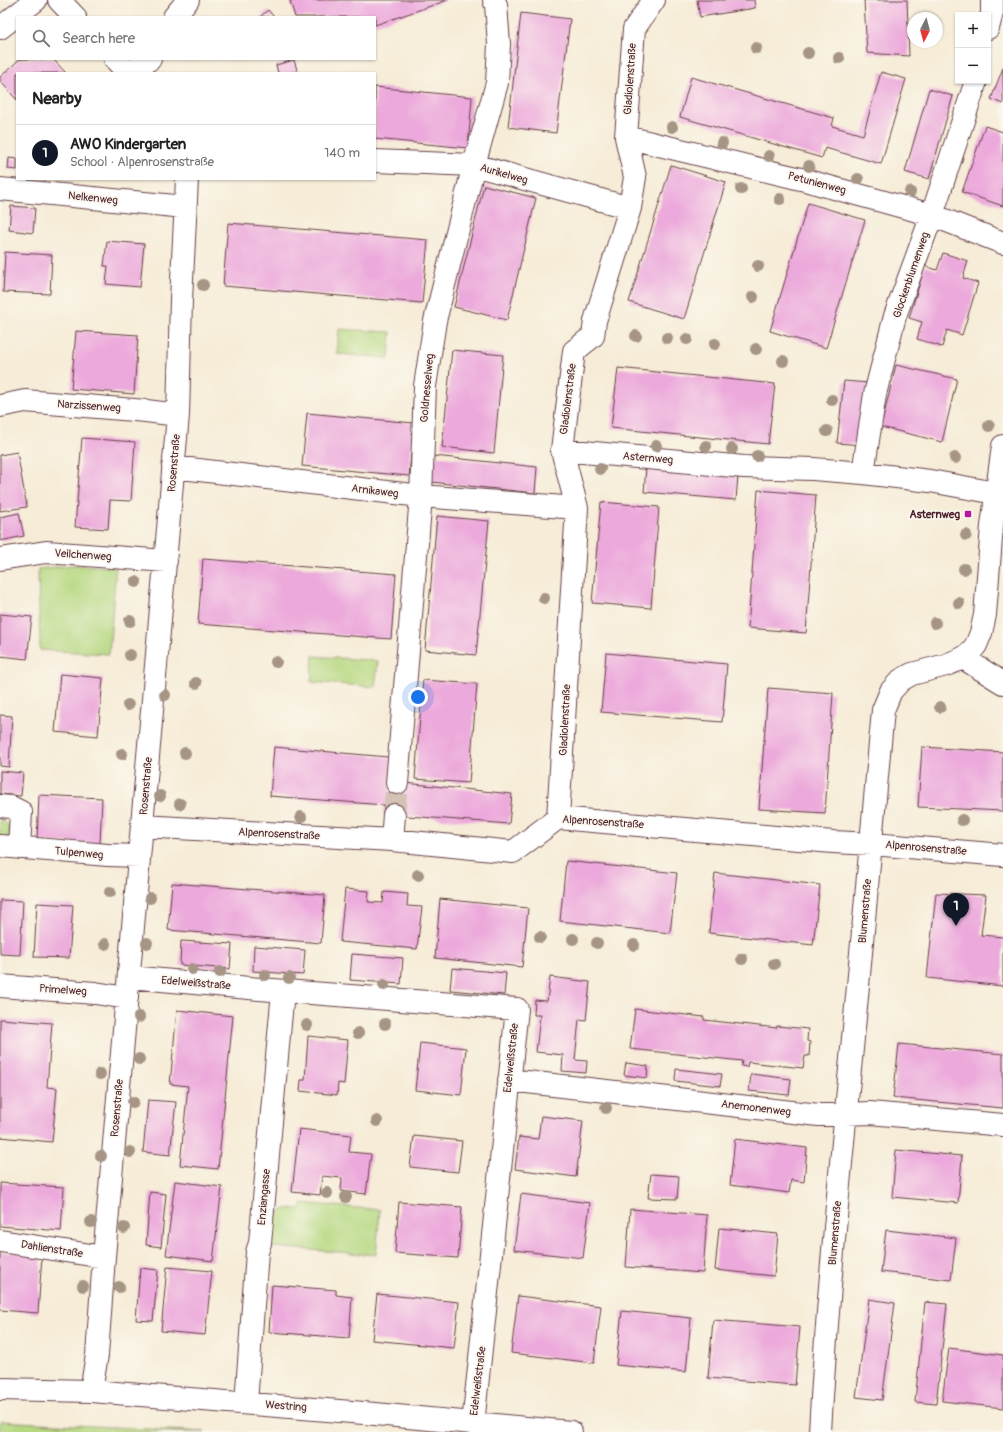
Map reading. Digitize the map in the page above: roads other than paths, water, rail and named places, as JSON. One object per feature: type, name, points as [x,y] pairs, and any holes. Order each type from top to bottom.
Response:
[{"type":"street","points":[[0,28],[36,0]]},
{"type":"street","points":[[60,0],[75,16]]},
{"type":"street","points":[[175,16],[188,0]]},
{"type":"street","name":"Goldnesselweg","points":[[397,783],[421,496],[425,386],[435,321],[474,165],[497,83],[499,44],[496,5],[494,0]]},
{"type":"street","name":"Gladiolenstraße","points":[[558,818],[577,508],[562,450],[574,351],[593,336],[595,321],[630,208],[635,177],[626,137],[634,29],[654,0]]},
{"type":"street","points":[[991,17],[992,0]]},
{"type":"street","points":[[116,60],[128,72]]},
{"type":"street","points":[[130,72],[148,60]]},
{"type":"street","name":"Glockenblumenweg","points":[[863,473],[875,394],[895,316],[932,215],[975,84]]},
{"type":"street","name":"Petunienweg","points":[[626,137],[801,178],[932,215],[1003,243]]},
{"type":"street","name":"Aurikelweg","points":[[376,161],[474,165],[630,208]]},
{"type":"street","name":"Rosenstraße","points":[[91,1391],[97,1355],[104,1257],[178,415],[187,180]]},
{"type":"street","name":"Nelkenweg","points":[[0,189],[185,207]]},
{"type":"street","name":"Narzissenweg","points":[[0,406],[25,401],[146,410],[178,415]]},
{"type":"street","name":"Blumenstraße","points":[[820,1432],[845,1113],[872,844],[883,710],[891,691],[901,680],[912,674],[946,665],[963,658],[969,654],[976,645],[981,633],[985,615],[996,492],[1003,446]]},
{"type":"street","name":"Asternweg","points":[[562,450],[744,467],[813,469],[863,473],[930,481],[996,492]]},
{"type":"street","name":"Arnikaweg","points":[[173,467],[421,496],[577,508]]},
{"type":"street","name":"Veilchenweg","points":[[0,559],[46,552],[166,561]]},
{"type":"street","points":[[963,658],[1003,683]]},
{"type":"street","name":"Tulpenweg","points":[[0,806],[11,807],[21,812],[10,847],[139,856]]},
{"type":"street","points":[[392,840],[394,815]]},
{"type":"street","name":"Alpenrosenstraße","points":[[142,826],[392,840],[513,852],[558,818],[1003,855]]},
{"type":"street","name":"Primelweg","points":[[0,986],[95,993],[128,987]]},
{"type":"street","name":"Edelweißstraße","points":[[128,987],[283,990],[517,1009],[473,1424]]},
{"type":"street","name":"Enziangasse","points":[[246,1403],[257,1252],[260,1243],[283,990]]},
{"type":"street","name":"Anemonenweg","points":[[509,1080],[819,1115],[870,1113],[1003,1125]]},
{"type":"street","name":"Dahlienstraße","points":[[0,1240],[104,1257]]},
{"type":"street","name":"Westring","points":[[0,1389],[91,1391],[364,1412],[473,1424],[570,1432]]},
{"type":"tunnel","points":[[394,815],[397,783]]},
{"type":"place","name":"Asternweg","points":[[968,514]]},
{"type":"place","name":"AWO Kindergarten","points":[[956,926]]}]
